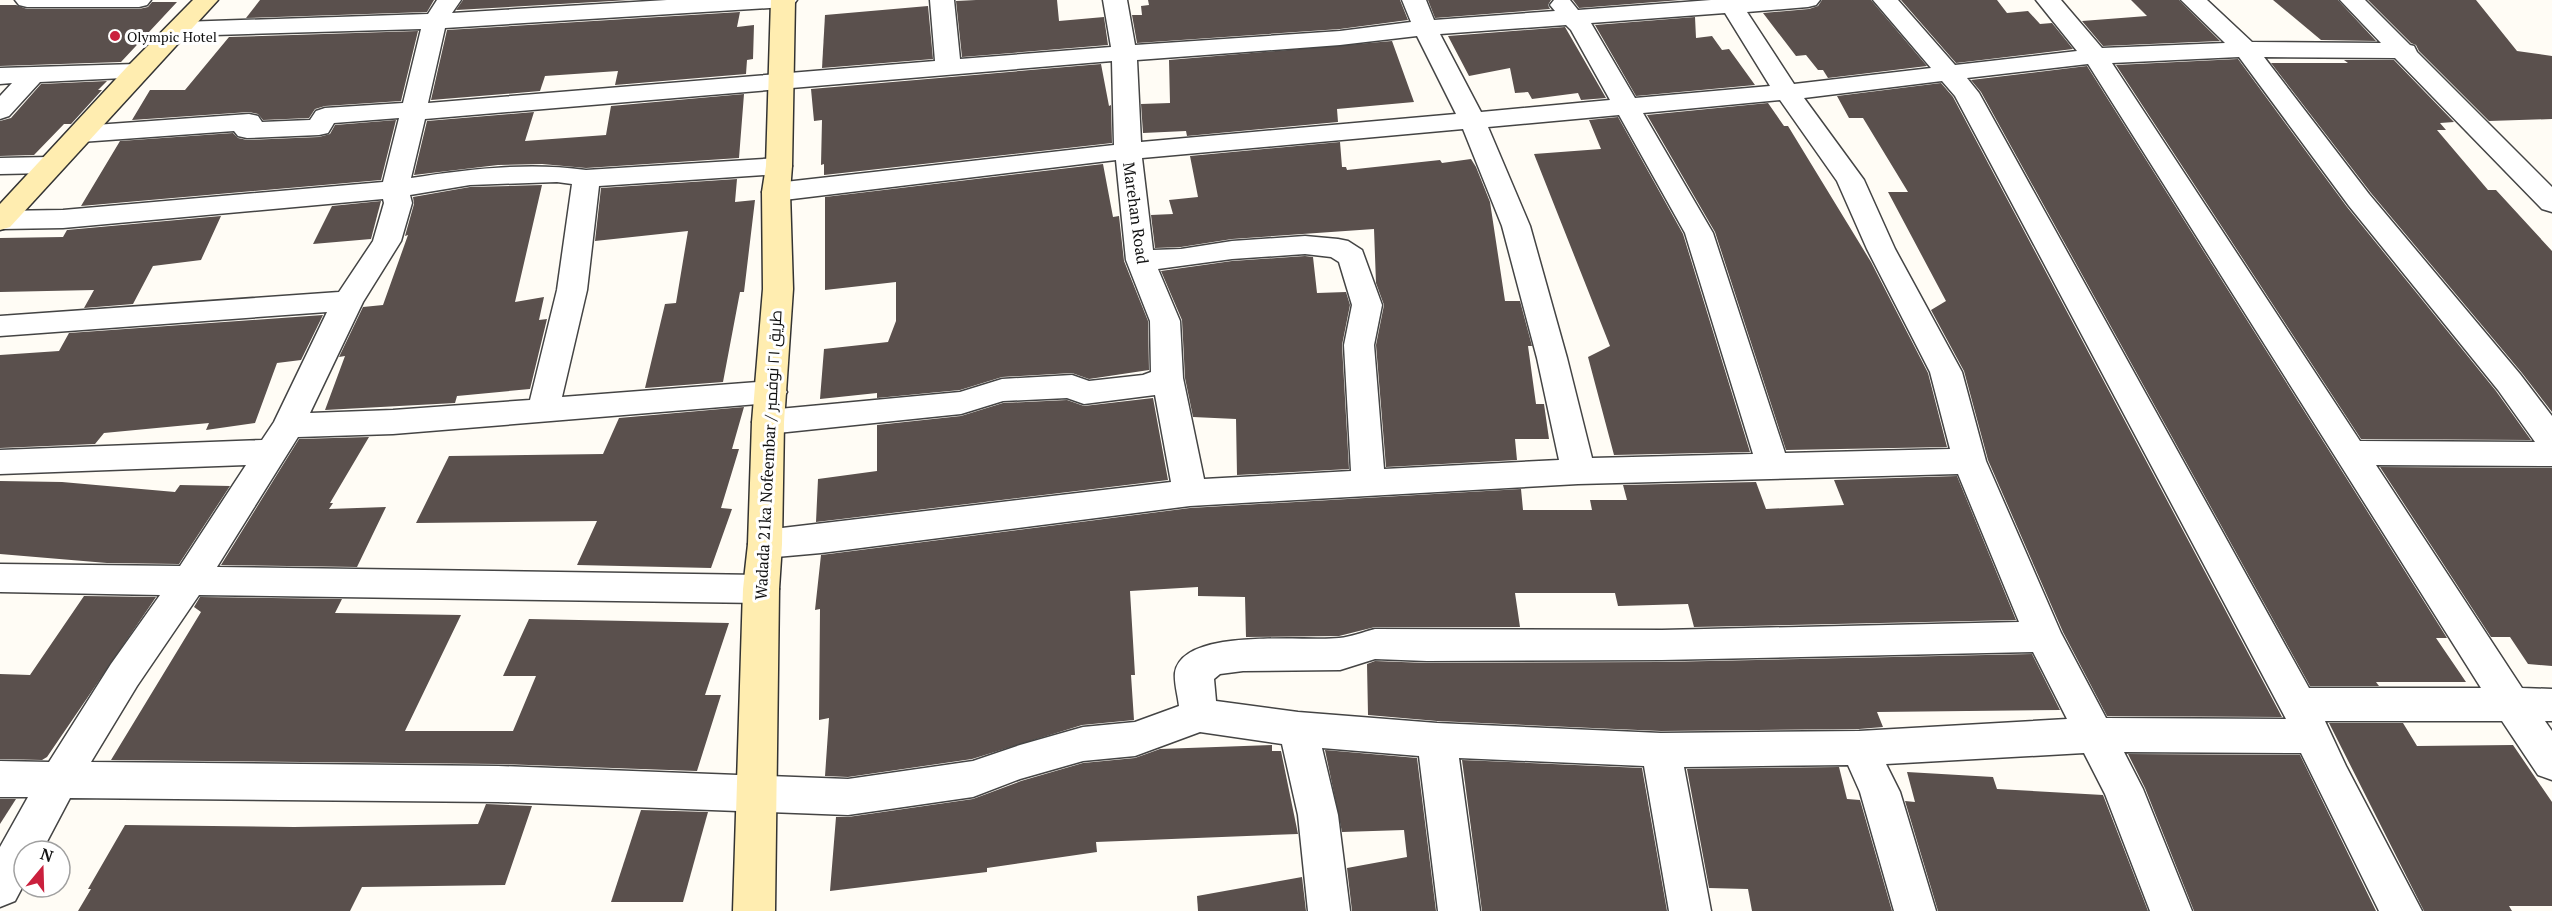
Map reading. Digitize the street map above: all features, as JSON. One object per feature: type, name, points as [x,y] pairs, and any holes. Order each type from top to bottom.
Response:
[{"type":"street","points":[[27,0],[139,0]]},
{"type":"street","points":[[1,221],[49,165],[81,134],[136,72],[206,0]]},
{"type":"street","points":[[181,28],[442,11],[784,0]]},
{"type":"street","name":"Wadada 21ka Nofeembar / طريق ٢١ نوفمبر","points":[[754,911],[761,589],[778,289],[777,179],[784,0]]},
{"type":"street","points":[[942,0],[948,68]]},
{"type":"street","name":"Marehan Road","points":[[1115,0],[1124,53],[1128,151],[1140,260],[1164,321],[1167,378],[1190,493]]},
{"type":"street","points":[[1414,0],[1425,28],[1472,120],[1516,226],[1552,358],[1578,471]]},
{"type":"street","points":[[81,134],[249,122],[247,130],[319,127],[325,116],[394,110],[415,112],[1124,53],[1340,38],[1565,9],[1808,0]]},
{"type":"street","points":[[1885,0],[1966,93],[2306,720],[2332,779],[2401,911]]},
{"type":"street","points":[[2048,0],[2095,56],[2512,705],[2552,763]]},
{"type":"street","points":[[2193,0],[2246,49],[2359,200],[2509,382],[2552,440]]},
{"type":"street","points":[[2352,0],[2552,202]]},
{"type":"street","points":[[1731,3],[1787,92],[1850,180],[1881,249],[1946,372],[1970,460],[2044,637],[2123,789],[2171,911]]},
{"type":"street","points":[[1565,9],[1581,26],[1699,233],[1773,466]]},
{"type":"street","points":[[0,887],[59,780],[124,675],[190,580],[280,439],[348,301],[387,241],[398,203],[395,189],[442,11]]},
{"type":"street","points":[[1,221],[63,219],[395,189],[470,177],[557,174],[586,178],[777,179],[1128,151],[1787,92],[2095,56],[2246,49],[2405,51]]},
{"type":"street","points":[[0,76],[136,72]]},
{"type":"street","points":[[0,111],[33,75]]},
{"type":"street","points":[[0,166],[49,165]]},
{"type":"street","points":[[543,410],[572,290],[586,178]]},
{"type":"street","points":[[1140,260],[1305,245],[1338,248],[1352,257],[1367,305],[1359,345],[1368,482]]},
{"type":"street","points":[[0,326],[348,301]]},
{"type":"street","points":[[0,462],[280,439],[393,422],[543,410],[961,403],[1002,390],[1072,386],[1084,393],[1147,386],[1167,378]]},
{"type":"street","points":[[2350,453],[2552,454]]},
{"type":"street","points":[[765,544],[1190,493],[1578,471],[1970,460]]},
{"type":"street","points":[[0,578],[761,589]]},
{"type":"street","points":[[1199,715],[1194,673],[1211,660],[1243,655],[1340,654],[1375,644],[1427,646],[1662,645],[2044,637]]},
{"type":"street","points":[[0,779],[498,783],[848,797],[973,779],[1020,762],[1083,744],[1135,739],[1199,715],[1298,729],[1437,740],[1661,750],[1859,748],[2094,735],[2512,705],[2552,705]]},
{"type":"street","points":[[1298,729],[1318,815],[1329,911]]},
{"type":"street","points":[[1437,740],[1459,911]]},
{"type":"street","points":[[1859,748],[1880,792],[1915,911]]},
{"type":"street","points":[[1661,750],[1689,911]]},
{"type":"building","points":[[260,0],[434,0],[427,12],[246,18]]},
{"type":"building","points":[[463,0],[630,0],[456,10]]},
{"type":"building","points":[[1057,0],[1059,21],[1104,17],[1108,45],[962,57],[956,1]]},
{"type":"building","points":[[1148,0],[1400,0],[1408,20],[1340,29],[1137,43],[1132,15],[1142,15],[1141,6],[1149,5]]},
{"type":"building","points":[[1428,0],[1551,0],[1548,5],[1550,9],[1435,18]]},
{"type":"building","points":[[1573,0],[1681,0],[1579,8]]},
{"type":"building","points":[[1822,0],[1871,0],[1927,66],[1828,78],[1823,70],[1818,70],[1806,55],[1796,56],[1763,13],[1809,9],[1818,6]]},
{"type":"building","points":[[1901,0],[1997,0],[2007,13],[2028,11],[2040,24],[2052,23],[2073,49],[1956,63]]},
{"type":"building","points":[[2131,0],[2179,0],[2220,41],[2103,46],[2082,21],[2147,16]]},
{"type":"building","points":[[2273,0],[2338,0],[2376,41],[2321,40]]},
{"type":"building","points":[[2368,0],[2476,0],[2517,51],[2552,56],[2552,119],[2489,121],[2419,51],[2416,45],[2411,43]]},
{"type":"building","points":[[152,2],[177,2],[121,62],[0,66],[0,5],[16,5],[27,9],[139,9],[148,7]]},
{"type":"building","points":[[928,6],[933,59],[822,68],[825,15]]},
{"type":"building","points":[[740,12],[737,27],[754,25],[753,59],[747,60],[746,74],[615,85],[618,71],[545,76],[540,91],[431,100],[447,30]]},
{"type":"building","points":[[1695,17],[1696,38],[1712,36],[1722,50],[1729,49],[1755,85],[1636,96],[1595,25]]},
{"type":"building","points":[[1565,27],[1606,98],[1581,100],[1578,93],[1532,99],[1528,92],[1515,93],[1510,68],[1469,76],[1448,36]]},
{"type":"building","points":[[418,31],[401,101],[325,106],[315,109],[309,118],[263,120],[258,114],[249,112],[132,120],[150,90],[185,90],[229,37]]},
{"type":"building","points":[[1392,41],[1414,102],[1337,109],[1338,122],[1187,136],[1186,131],[1143,133],[1141,104],[1170,103],[1169,60]]},
{"type":"building","points":[[2238,59],[2347,207],[2496,391],[2531,440],[2361,439],[2116,65]]},
{"type":"building","points":[[2344,60],[2394,60],[2454,122],[2440,123],[2446,130],[2437,130],[2488,190],[2496,190],[2552,251],[2552,412],[2371,193],[2271,63],[2348,63]]},
{"type":"building","points":[[1101,64],[1109,106],[1111,105],[1112,143],[824,175],[824,164],[821,165],[822,120],[814,121],[811,89]]},
{"type":"building","points":[[2087,66],[2447,638],[2436,638],[2466,682],[2376,682],[2379,686],[2310,686],[1981,92],[1971,80]]},
{"type":"building","points":[[107,81],[98,90],[102,90],[71,124],[64,124],[34,155],[0,156],[0,121],[11,118],[41,84]]},
{"type":"building","points":[[1941,83],[1953,97],[2282,717],[2107,716],[2063,632],[1988,460],[1964,371],[1931,310],[1946,301],[1888,192],[1908,192],[1863,118],[1849,118],[1837,96]]},
{"type":"building","points":[[744,94],[739,158],[586,168],[542,164],[498,165],[414,175],[427,121],[534,112],[525,141],[606,135],[611,106]]},
{"type":"building","points":[[1768,103],[1784,126],[1788,126],[1871,262],[1928,373],[1947,447],[1786,450],[1715,232],[1647,115]]},
{"type":"building","points":[[1618,117],[1683,234],[1750,452],[1614,455],[1588,357],[1610,346],[1534,154],[1601,149],[1589,120]]},
{"type":"building","points":[[396,120],[381,180],[81,206],[120,141],[233,133],[238,138],[247,140],[319,137],[330,134],[335,125]]},
{"type":"building","points":[[1340,142],[1342,167],[1346,167],[1347,170],[1471,159],[1476,167],[1490,202],[1505,301],[1520,301],[1532,346],[1528,346],[1536,404],[1544,404],[1549,439],[1515,439],[1517,460],[1386,467],[1376,345],[1384,305],[1376,283],[1374,229],[1232,239],[1181,247],[1155,248],[1151,215],[1173,214],[1169,200],[1198,197],[1190,156]]},
{"type":"building","points":[[1103,164],[1113,217],[1119,216],[1124,261],[1148,321],[1149,370],[1089,379],[1072,373],[1002,377],[960,390],[877,398],[877,393],[820,399],[824,349],[888,342],[896,321],[896,282],[825,290],[825,197]]},
{"type":"building","points":[[737,179],[735,202],[755,200],[744,292],[740,292],[723,382],[645,388],[665,304],[676,303],[688,231],[595,241],[601,188]]},
{"type":"building","points":[[542,185],[515,302],[544,297],[539,320],[547,319],[530,389],[457,396],[455,403],[325,410],[345,356],[339,357],[363,307],[383,305],[408,235],[405,236],[414,204],[413,197],[470,187]]},
{"type":"building","points":[[381,201],[371,239],[313,244],[332,206]]},
{"type":"building","points":[[221,216],[201,260],[153,266],[133,304],[84,308],[94,290],[0,292],[0,238],[63,237],[67,230]]},
{"type":"building","points":[[1313,257],[1317,293],[1346,292],[1350,305],[1342,345],[1349,469],[1237,475],[1236,419],[1193,417],[1185,378],[1182,320],[1161,271],[1232,261]]},
{"type":"building","points":[[323,315],[301,360],[277,363],[255,423],[206,430],[209,423],[104,433],[95,444],[0,448],[0,355],[59,351],[69,333]]},
{"type":"building","points":[[1153,398],[1168,480],[816,522],[818,479],[877,471],[877,425],[961,416],[1003,403],[1067,400],[1084,406]]},
{"type":"building","points":[[744,407],[732,449],[739,449],[721,508],[732,509],[711,568],[577,565],[597,521],[416,523],[449,456],[603,454],[619,418]]},
{"type":"building","points":[[369,437],[330,503],[333,503],[329,509],[386,507],[357,567],[221,565],[299,439]]},
{"type":"building","points":[[2380,467],[2552,468],[2552,666],[2528,664],[2510,637],[2491,637]]},
{"type":"building","points":[[1957,476],[2016,620],[1694,627],[1688,604],[1618,606],[1615,593],[1515,593],[1520,627],[1375,627],[1339,636],[1246,637],[1245,597],[1198,596],[1198,587],[1130,591],[1135,675],[1131,675],[1134,720],[1082,725],[972,759],[848,777],[825,776],[829,718],[819,720],[820,609],[815,610],[821,555],[1190,508],[1521,489],[1523,510],[1592,510],[1590,500],[1627,500],[1623,485],[1756,482],[1766,509],[1844,505],[1834,480]]},
{"type":"building","points":[[0,481],[62,482],[175,492],[180,485],[230,486],[179,564],[107,563],[0,554]]},
{"type":"building","points":[[84,596],[156,597],[47,757],[42,760],[0,759],[0,674],[30,675]]},
{"type":"building","points":[[200,597],[342,599],[335,613],[461,615],[405,731],[513,731],[536,676],[503,676],[529,619],[729,623],[705,695],[721,695],[697,771],[498,764],[111,760],[201,612],[194,607]]},
{"type":"building","points":[[2032,654],[2060,710],[1877,712],[1883,727],[1859,729],[1661,731],[1437,721],[1368,715],[1367,664],[1375,661],[1427,663],[1662,662]]},
{"type":"building","points":[[2329,723],[2403,723],[2417,746],[2513,745],[2552,802],[2552,906],[2509,906],[2512,911],[2424,911]]},
{"type":"building","points":[[1272,745],[1272,751],[1281,751],[1298,834],[1096,842],[1097,852],[987,868],[987,872],[830,891],[836,817],[973,799],[1021,781],[1083,763],[1135,758],[1160,749]]},
{"type":"building","points":[[1325,750],[1417,758],[1436,911],[1352,911],[1347,868],[1407,857],[1404,830],[1342,832]]},
{"type":"building","points":[[2128,754],[2300,755],[2376,911],[2194,911],[2145,788]]},
{"type":"building","points":[[1462,760],[1642,768],[1667,911],[1482,911]]},
{"type":"building","points":[[1839,767],[1847,799],[1860,800],[1892,911],[1752,911],[1748,889],[1709,888],[1687,769]]},
{"type":"building","points":[[1907,772],[1993,777],[1997,789],[2103,795],[2148,911],[1938,911],[1905,801],[1915,802]]},
{"type":"building","points":[[0,799],[16,799],[0,824]]},
{"type":"building","points":[[486,804],[532,806],[505,885],[362,887],[350,911],[78,911],[125,825],[294,827],[478,824]]},
{"type":"building","points":[[641,810],[708,812],[683,902],[611,902]]},
{"type":"building","points":[[1302,877],[1306,911],[1198,911],[1197,896]]},
{"type":"place","name":"Olympic Hotel","points":[[115,36]]}]
